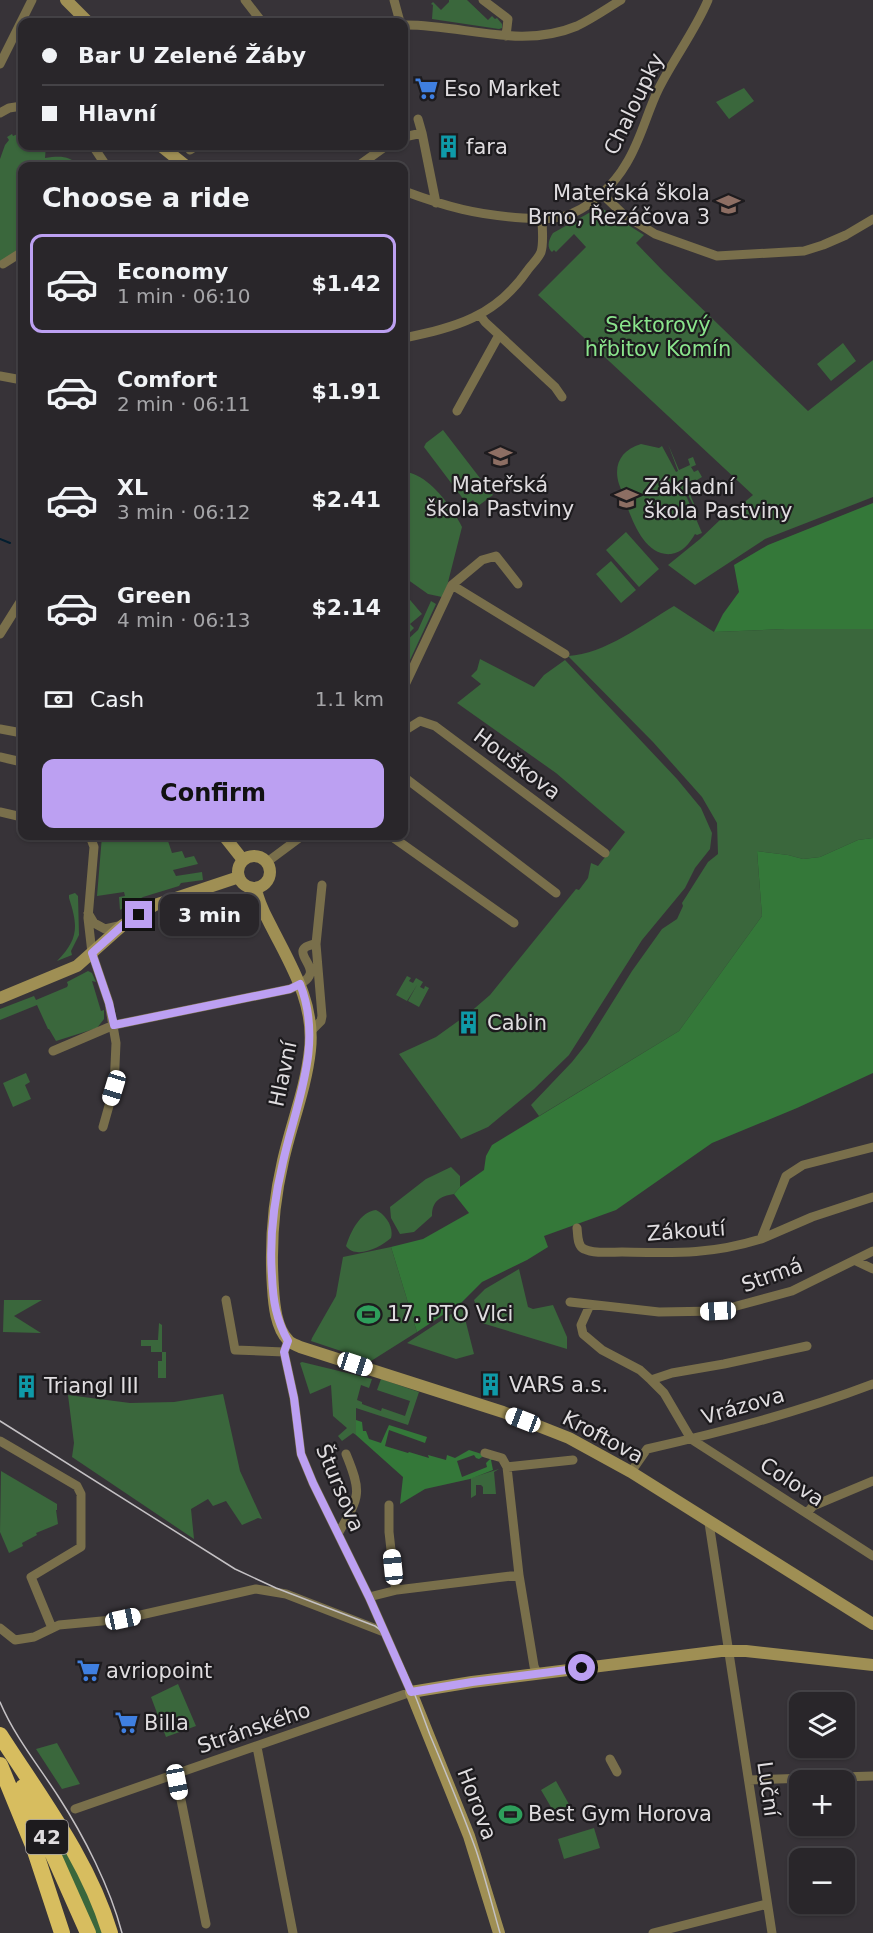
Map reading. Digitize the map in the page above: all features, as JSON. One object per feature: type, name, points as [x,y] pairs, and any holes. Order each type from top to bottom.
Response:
[{"type":"highway","name":"42","points":[[0,1735],[59,1824],[102,1908],[110,1933]]},
{"type":"highway","name":"42","points":[[0,1744],[30,1800],[88,1933]]},
{"type":"highway","name":"42","points":[[0,1765],[34,1848],[62,1933]]},
{"type":"street","points":[[23,18],[32,0]]},
{"type":"street","points":[[66,0],[84,18]]},
{"type":"street","points":[[245,0],[259,18]]},
{"type":"street","points":[[394,0],[400,18]]},
{"type":"street","points":[[483,0],[508,19],[506,36]]},
{"type":"street","points":[[408,24],[506,36],[542,35],[581,24],[621,0]]},
{"type":"street","name":"Chaloupky","points":[[408,192],[436,203],[488,216],[542,219],[573,213],[601,193],[627,163],[658,90],[706,1]]},
{"type":"street","points":[[0,64],[18,28]]},
{"type":"street","points":[[0,113],[18,107]]},
{"type":"street","points":[[418,119],[436,203]]},
{"type":"street","points":[[408,136],[422,133]]},
{"type":"street","points":[[165,150],[176,162]]},
{"type":"street","points":[[364,162],[380,150]]},
{"type":"street","points":[[601,193],[623,214],[655,234],[717,256],[804,250],[846,235],[873,219]]},
{"type":"street","points":[[408,337],[457,326],[501,301],[515,288],[541,252],[542,219]]},
{"type":"street","points":[[3,264],[18,255]]},
{"type":"street","points":[[480,315],[555,387],[562,397]]},
{"type":"street","points":[[457,411],[499,335]]},
{"type":"street","points":[[0,376],[18,379]]},
{"type":"street","points":[[408,678],[452,585],[482,560],[496,556],[518,584]]},
{"type":"street","points":[[452,585],[566,654]]},
{"type":"street","points":[[0,634],[18,605]]},
{"type":"street","name":"Houškova","points":[[408,729],[420,722],[435,726],[605,853]]},
{"type":"street","points":[[0,729],[18,732]]},
{"type":"street","points":[[0,757],[18,761]]},
{"type":"street","points":[[408,780],[556,893]]},
{"type":"street","points":[[0,812],[18,816]]},
{"type":"street","points":[[92,840],[94,847],[88,913],[92,953],[109,1003],[116,1043],[114,1088],[103,1127]]},
{"type":"street","points":[[227,840],[243,860]]},
{"type":"street","points":[[267,862],[297,840]]},
{"type":"street","points":[[397,840],[514,923]]},
{"type":"street","points":[[257,856],[267,862],[270,872],[268,881],[256,888],[245,885],[239,877],[239,867],[243,860],[257,856]]},
{"type":"street","points":[[0,998],[76,966],[123,925],[161,902],[239,877]]},
{"type":"street","points":[[311,1031],[321,1021],[322,1014],[315,944],[322,885]]},
{"type":"street","name":"Hlavní","points":[[256,888],[261,905],[307,1002],[311,1031],[310,1051],[274,1205]]},
{"type":"street","points":[[88,913],[94,923],[105,929],[123,925]]},
{"type":"street","points":[[53,1051],[114,1025],[290,989],[310,975],[311,971],[304,960],[304,950],[306,946],[315,944]]},
{"type":"street","points":[[760,1239],[786,1176],[803,1165],[873,1147]]},
{"type":"street","points":[[760,1239],[812,1217],[873,1197]]},
{"type":"street","name":"Štursova","points":[[274,1205],[271,1246],[273,1299],[286,1347],[301,1454],[411,1692]]},
{"type":"street","name":"Zákoutí","points":[[577,1228],[579,1244],[583,1249],[598,1251],[676,1254],[706,1252],[732,1248],[760,1239]]},
{"type":"street","name":"Strmá","points":[[570,1302],[659,1312],[718,1311],[792,1291],[873,1251]]},
{"type":"street","points":[[856,1261],[873,1269]]},
{"type":"street","points":[[226,1300],[235,1350],[286,1347]]},
{"type":"street","points":[[590,1305],[581,1325],[583,1334],[602,1350],[640,1370],[651,1380],[663,1393],[691,1439]]},
{"type":"street","points":[[651,1380],[672,1373],[807,1346]]},
{"type":"street","name":"Kroftova","points":[[286,1347],[300,1347],[503,1412],[569,1438],[631,1472],[873,1624]]},
{"type":"street","name":"Vrázova","points":[[631,1472],[647,1449],[691,1439],[843,1396],[873,1384]]},
{"type":"street","name":"Colova","points":[[691,1439],[873,1556]]},
{"type":"street","points":[[0,1441],[77,1486],[81,1494],[81,1547],[31,1577],[52,1628]]},
{"type":"street","points":[[485,1453],[501,1458],[507,1467],[519,1575],[537,1673]]},
{"type":"street","points":[[338,1534],[355,1505],[358,1491],[355,1474],[346,1454]]},
{"type":"street","points":[[507,1467],[573,1460]]},
{"type":"street","points":[[807,1513],[813,1506],[873,1481]]},
{"type":"street","points":[[389,1505],[389,1532],[397,1590]]},
{"type":"street","name":"Luční","points":[[709,1523],[772,1933]]},
{"type":"street","points":[[369,1597],[397,1590],[519,1575]]},
{"type":"street","points":[[0,1629],[15,1640],[34,1637],[52,1628],[123,1619],[256,1589],[286,1594],[384,1632]]},
{"type":"street","points":[[411,1692],[537,1673],[729,1650],[873,1665]]},
{"type":"street","name":"Stránského","points":[[75,1809],[411,1692]]},
{"type":"street","name":"Horova","points":[[411,1692],[475,1852],[499,1933]]},
{"type":"street","points":[[257,1747],[293,1933]]},
{"type":"street","points":[[610,1759],[617,1772]]},
{"type":"street","points":[[176,1775],[206,1924]]},
{"type":"street","points":[[749,1780],[873,1776]]},
{"type":"street","points":[[653,1933],[767,1904]]},
{"type":"green space","points":[[449,0],[467,0],[488,20],[492,16],[497,18],[502,28],[432,19],[433,5],[431,4],[433,2],[441,10]]},
{"type":"green space","points":[[744,88],[754,101],[729,119],[716,102]]},
{"type":"green space","points":[[12,134],[13,136],[18,134],[18,150],[46,150],[45,158],[64,157],[75,162],[18,162],[18,252],[0,263],[0,159],[9,140],[7,137]]},
{"type":"green space","name":"Sektorový hřbitov Komín","points":[[596,209],[603,209],[644,235],[636,243],[808,411],[873,360],[873,497],[765,539],[695,585],[668,565],[721,519],[723,520],[753,495],[538,295],[586,247],[574,234],[556,252],[554,250],[552,252],[549,243],[553,233]]},
{"type":"green space","points":[[843,343],[856,361],[831,381],[817,364]]},
{"type":"green space","points":[[443,430],[493,495],[478,506],[473,500],[467,504],[424,447]]},
{"type":"green space","points":[[641,444],[659,448],[662,446],[676,472],[678,471],[668,444],[679,470],[690,465],[688,459],[693,457],[696,465],[691,467],[694,472],[698,470],[702,477],[697,480],[699,485],[704,483],[707,491],[702,493],[699,487],[689,492],[700,518],[685,493],[702,533],[695,534],[685,547],[675,553],[660,553],[651,548],[643,539],[631,517],[619,484],[617,471],[620,459],[628,450]]},
{"type":"green space","points":[[408,473],[422,478],[438,492],[462,527],[445,594],[442,597],[428,594],[408,580]]},
{"type":"green space","points":[[873,503],[873,629],[714,632],[723,614],[739,592],[734,565],[768,545]]},
{"type":"green space","points":[[626,532],[659,569],[639,587],[606,550]]},
{"type":"green space","points":[[611,561],[636,590],[621,603],[596,574]]},
{"type":"green space","points":[[408,598],[422,614],[410,624],[414,628],[408,634]]},
{"type":"green space","points":[[431,601],[436,604],[408,664],[408,639],[418,630]]},
{"type":"green space","points":[[674,606],[714,632],[873,629],[873,838],[858,840],[820,857],[803,859],[757,851],[762,916],[679,1031],[539,1116],[531,1105],[587,1043],[632,971],[662,929],[677,919],[683,906],[682,903],[708,862],[718,854],[717,823],[702,797],[653,742],[568,656],[596,650],[610,644]]},
{"type":"green space","points":[[480,659],[534,687],[544,675],[565,660],[677,779],[701,808],[712,833],[710,849],[695,868],[685,888],[642,940],[569,1055],[534,1089],[488,1127],[461,1139],[399,1054],[436,1037],[490,995],[576,889],[579,890],[588,878],[591,863],[598,866],[625,832],[556,773],[457,703],[481,684],[471,676],[477,670]]},
{"type":"green space","points":[[873,838],[873,1073],[712,1143],[616,1210],[544,1236],[548,1247],[482,1282],[461,1303],[417,1332],[391,1247],[423,1239],[469,1213],[454,1194],[484,1170],[486,1156],[492,1145],[679,1031],[762,916],[757,851],[803,859],[820,857],[858,840]]},
{"type":"green space","points":[[102,840],[168,840],[172,853],[182,851],[185,858],[194,856],[198,864],[173,870],[176,876],[202,872],[203,880],[181,883],[179,886],[143,897],[120,910],[119,897],[125,896],[124,892],[97,896]]},
{"type":"green space","points":[[75,893],[78,896],[79,935],[71,951],[72,955],[57,961],[69,946],[75,932],[69,895]]},
{"type":"green space","points":[[88,971],[92,973],[96,982],[92,981],[101,1011],[104,1010],[104,1019],[97,1028],[56,1041],[37,1005],[0,1020],[0,1009],[34,996],[36,1000],[67,987],[67,982]]},
{"type":"green space","points":[[407,976],[413,983],[416,978],[423,982],[420,987],[429,988],[419,1007],[408,1001],[417,985],[407,1001],[396,995]]},
{"type":"green space","points":[[26,1073],[30,1082],[25,1085],[31,1099],[13,1107],[3,1083]]},
{"type":"green space","points":[[451,1167],[460,1176],[460,1187],[454,1194],[438,1200],[433,1207],[432,1216],[414,1232],[400,1234],[391,1218],[390,1207],[426,1179]]},
{"type":"green space","points":[[376,1210],[388,1222],[391,1238],[368,1251],[350,1250],[346,1246],[357,1223],[365,1214]]},
{"type":"green space","name":"17. PTO Vlci","points":[[391,1247],[417,1332],[371,1361],[311,1341],[336,1296],[343,1257]]},
{"type":"green space","points":[[519,1269],[528,1307],[533,1309],[553,1305],[567,1337],[567,1349],[482,1323],[474,1300],[485,1289]]},
{"type":"green space","points":[[4,1300],[42,1300],[14,1316],[41,1333],[3,1332]]},
{"type":"green space","points":[[462,1307],[474,1354],[456,1359],[407,1343]]},
{"type":"green space","points":[[159,1323],[162,1325],[162,1352],[151,1352],[151,1346],[141,1346],[141,1340],[158,1340]]},
{"type":"green space","points":[[162,1352],[166,1352],[166,1378],[158,1378],[158,1361],[162,1361]]},
{"type":"green space","points":[[300,1363],[372,1379],[369,1388],[361,1385],[357,1400],[381,1411],[382,1408],[405,1416],[410,1401],[377,1390],[381,1379],[419,1392],[408,1425],[356,1408],[356,1435],[353,1433],[342,1441],[338,1436],[347,1428],[333,1416],[331,1385],[310,1394]]},
{"type":"green space","points":[[223,1394],[240,1471],[262,1519],[258,1518],[242,1525],[226,1501],[213,1506],[208,1499],[191,1509],[194,1539],[72,1457],[74,1443],[68,1395],[130,1403],[174,1402]]},
{"type":"green space","points":[[356,1420],[362,1422],[363,1431],[366,1431],[369,1439],[381,1443],[389,1425],[427,1437],[425,1443],[389,1430],[385,1446],[408,1453],[446,1460],[447,1455],[455,1458],[469,1450],[485,1455],[479,1459],[474,1455],[457,1461],[462,1477],[487,1467],[486,1463],[492,1457],[497,1459],[491,1460],[493,1470],[470,1479],[425,1489],[400,1504],[403,1477],[356,1435]]},
{"type":"green space","points":[[499,1469],[494,1472],[496,1494],[483,1494],[483,1487],[476,1485],[476,1495],[471,1498],[471,1478]]},
{"type":"green space","points":[[1,1471],[57,1504],[58,1524],[36,1533],[37,1535],[22,1543],[23,1546],[9,1553],[0,1532]]},
{"type":"green space","points":[[178,1684],[196,1726],[166,1737],[151,1697]]},
{"type":"green space","points":[[57,1743],[80,1784],[62,1789],[36,1749]]},
{"type":"green space","points":[[556,1781],[570,1806],[555,1814],[541,1790]]},
{"type":"green space","points":[[39,1802],[61,1836],[105,1933],[93,1933]]},
{"type":"green space","points":[[594,1828],[600,1848],[564,1859],[558,1839]]},
{"type":"waterway","points":[[0,539],[10,543]]},
{"type":"tram line","points":[[0,1421],[235,1569],[276,1588],[375,1626],[383,1633],[407,1676],[465,1821],[500,1933]]},
{"type":"tram line","points":[[0,1702],[20,1739],[87,1845],[111,1898],[122,1933]]},
{"type":"place","name":"Eso Market","points":[[426,89]]},
{"type":"place","name":"fara","points":[[448,147]]},
{"type":"place","name":"Mateřská škola Brno, Řezáčova 3","points":[[728,205]]},
{"type":"place","name":"Mateřská škola Pastviny","points":[[500,457]]},
{"type":"place","name":"Základní škola Pastviny","points":[[626,499]]},
{"type":"place","name":"Cabin","points":[[469,1023]]},
{"type":"place","name":"17. PTO Vlci","points":[[369,1314]]},
{"type":"place","name":"VARS a.s.","points":[[491,1385]]},
{"type":"place","name":"Triangl III","points":[[26,1386]]},
{"type":"place","name":"avriopoint","points":[[88,1671]]},
{"type":"place","name":"Billa","points":[[126,1723]]},
{"type":"place","name":"Best Gym Horova","points":[[510,1814]]},
{"type":"route","points":[[139,915],[123,925],[92,953],[114,1025],[290,989],[300,984],[304,993],[310,1019],[310,1051],[274,1205],[271,1246],[273,1299],[279,1325],[288,1341],[284,1352],[294,1398],[301,1454],[411,1692],[426,1688],[582,1668]]}]
